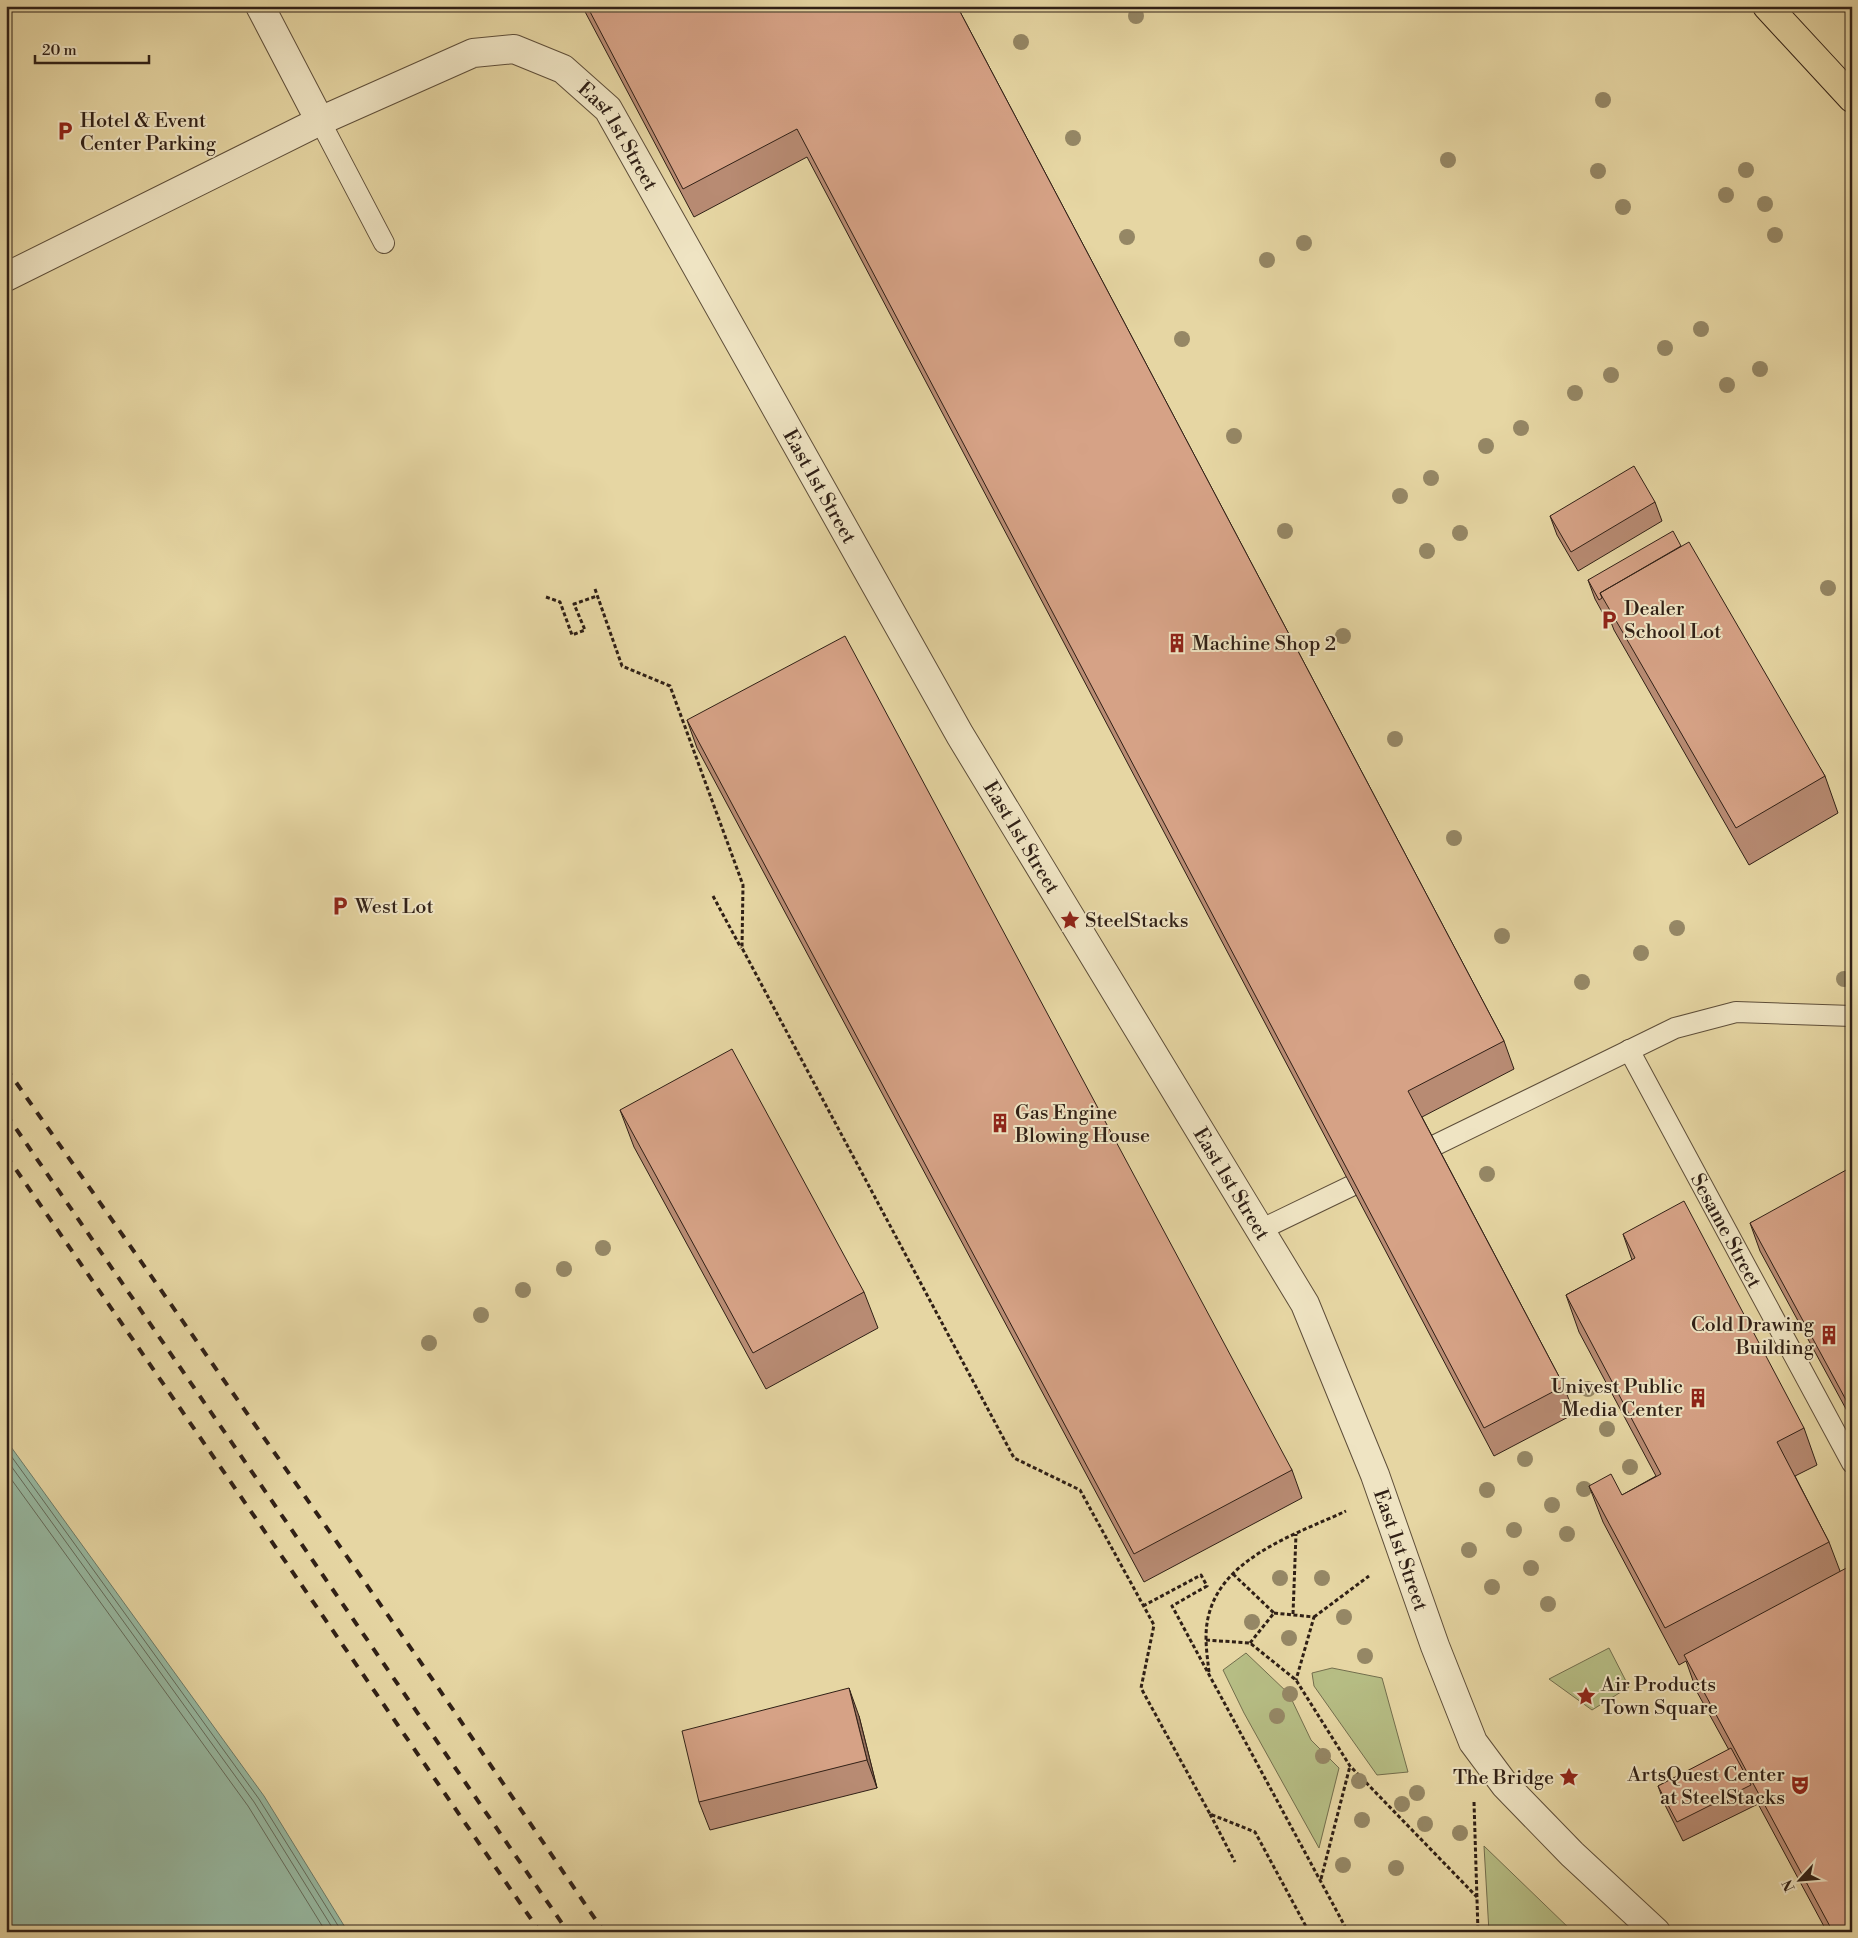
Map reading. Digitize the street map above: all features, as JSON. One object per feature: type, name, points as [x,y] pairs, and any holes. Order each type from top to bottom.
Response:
[{"type":"highway","points":[[1767,6],[1852,98]]},
{"type":"street","points":[[260,6],[320,121]]},
{"type":"street","name":"East 1st Street","points":[[6,277],[320,121],[473,53],[514,49],[563,69],[608,109],[960,735],[1305,1304],[1375,1475],[1434,1646],[1473,1742],[1505,1785],[1572,1854],[1656,1932]]},
{"type":"lane","points":[[320,121],[384,243]]},
{"type":"lane","points":[[1260,1230],[1675,1028],[1736,1012],[1852,1016]]},
{"type":"lane","name":"Sesame Street","points":[[1629,1050],[1852,1463]]},
{"type":"path","points":[[595,589],[622,666],[670,686],[743,885],[742,948]]},
{"type":"path","points":[[546,596],[560,602],[572,636],[585,630],[574,604],[597,596]]},
{"type":"path","points":[[713,896],[1014,1458],[1080,1490],[1154,1625],[1141,1688],[1235,1862]]},
{"type":"path","points":[[1209,1675],[1206,1640],[1208,1618],[1214,1602],[1232,1574],[1260,1554],[1296,1534],[1346,1511]]},
{"type":"path","points":[[1293,1614],[1296,1534]]},
{"type":"path","points":[[1232,1574],[1274,1613],[1314,1617]]},
{"type":"path","points":[[1143,1606],[1201,1575],[1208,1586],[1172,1606],[1348,1932]]},
{"type":"path","points":[[1296,1680],[1314,1617],[1369,1576]]},
{"type":"path","points":[[1250,1643],[1274,1613]]},
{"type":"path","points":[[1206,1640],[1250,1643],[1296,1680],[1350,1766],[1477,1897]]},
{"type":"path","points":[[1320,1880],[1350,1766]]},
{"type":"path","points":[[1474,1797],[1478,1932]]},
{"type":"path","points":[[1210,1814],[1255,1832],[1309,1932]]},
{"type":"green space","points":[[1609,1648],[1629,1687],[1592,1710],[1549,1679]]},
{"type":"green space","points":[[1246,1653],[1289,1694],[1311,1740],[1339,1768],[1319,1848],[1244,1713],[1223,1670]]},
{"type":"green space","points":[[1332,1668],[1382,1678],[1408,1772],[1377,1775],[1314,1686],[1312,1673]]},
{"type":"green space","points":[[1484,1846],[1573,1932],[1489,1932]]},
{"type":"water","points":[[6,1440],[264,1796],[348,1932],[6,1932]]},
{"type":"building","name":"Machine Shop 2","points":[[587,6],[957,6],[1504,1041],[1408,1091],[1564,1386],[1484,1428],[797,129],[683,189]]},
{"type":"building","points":[[1634,466],[1655,502],[1571,552],[1550,516]]},
{"type":"building","points":[[1673,531],[1681,546],[1600,593],[1602,598],[1599,600],[1588,580]]},
{"type":"building","points":[[1689,542],[1825,776],[1736,828],[1600,593]]},
{"type":"building","name":"Gas Engine Blowing House","points":[[845,636],[1292,1470],[1134,1554],[687,720]]},
{"type":"building","points":[[732,1049],[864,1292],[753,1353],[620,1110]]},
{"type":"building","name":"Cold Drawing Building","points":[[1848,1169],[1852,1176],[1852,1411],[1750,1223]]},
{"type":"building","name":"Univest Public Media Center","points":[[1684,1201],[1804,1428],[1777,1442],[1829,1542],[1665,1628],[1589,1486],[1611,1474],[1622,1495],[1661,1474],[1566,1295],[1635,1258],[1623,1234]]},
{"type":"building","name":"ArtsQuest Center at SteelStacks","points":[[1852,1565],[1852,1932],[1833,1932],[1684,1655]]},
{"type":"building","points":[[849,1688],[867,1760],[699,1802],[682,1731]]},
{"type":"building","points":[[1731,1748],[1751,1785],[1677,1822],[1658,1786]]},
{"type":"railway","points":[[6,1068],[424,1667],[604,1932]]},
{"type":"railway","points":[[6,1114],[568,1932]]},
{"type":"railway","points":[[6,1155],[540,1932]]},
{"type":"place","name":"Hotel & Event Center Parking","points":[[65,131]]},
{"type":"place","name":"Dealer School Lot","points":[[1609,620]]},
{"type":"place","name":"Machine Shop 2","points":[[1177,643]]},
{"type":"place","name":"West Lot","points":[[340,906]]},
{"type":"place","name":"SteelStacks","points":[[1070,920]]},
{"type":"place","name":"Gas Engine Blowing House","points":[[1000,1123]]},
{"type":"place","name":"Cold Drawing Building","points":[[1829,1335]]},
{"type":"place","name":"Univest Public Media Center","points":[[1698,1398]]},
{"type":"place","name":"Air Products Town Square","points":[[1586,1696]]},
{"type":"place","name":"The Bridge","points":[[1569,1777]]},
{"type":"place","name":"ArtsQuest Center at SteelStacks","points":[[1800,1785]]}]
